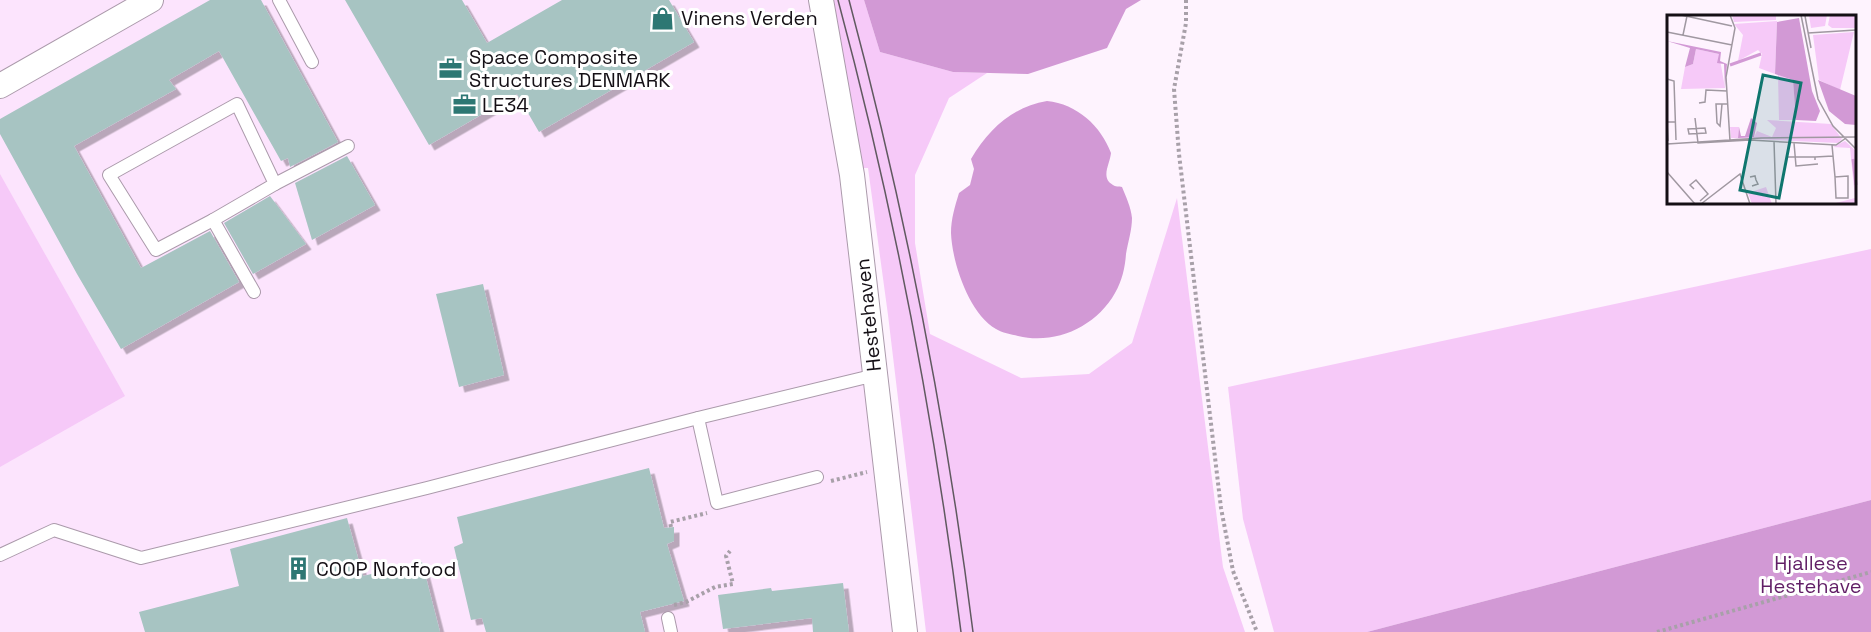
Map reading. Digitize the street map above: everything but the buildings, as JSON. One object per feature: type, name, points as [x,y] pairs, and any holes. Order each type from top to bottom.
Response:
[{"type":"street","points":[[0,86],[151,0]]},
{"type":"street","name":"Hestehaven","points":[[821,0],[852,175],[905,632]]},
{"type":"lane","points":[[279,0],[312,62]]},
{"type":"lane","points":[[275,184],[237,104],[109,175],[156,250],[348,146]]},
{"type":"lane","points":[[213,220],[254,292]]},
{"type":"lane","points":[[0,555],[54,530],[141,558],[428,488],[698,418],[875,377]]},
{"type":"lane","points":[[698,418],[717,503],[817,477]]},
{"type":"lane","points":[[668,618],[671,632]]},
{"type":"path","points":[[1186,0],[1186,23],[1174,89],[1179,154],[1221,508],[1233,571],[1257,632]]},
{"type":"path","points":[[668,618],[665,608],[686,602],[715,587],[733,584],[726,556],[730,551]]},
{"type":"path","points":[[1657,632],[1871,572]]},
{"type":"shaded area","points":[[0,0],[809,0],[842,180],[892,632],[0,632]]},
{"type":"shaded area","points":[[831,0],[864,0],[880,52],[953,72],[987,73],[949,98],[915,175],[915,243],[930,334],[1021,378],[1089,374],[1132,343],[1177,198],[1223,567],[1245,632],[926,632],[868,168],[862,168],[855,119]]},
{"type":"shaded area","points":[[864,0],[1141,0],[1126,9],[1107,48],[1028,74],[953,72],[880,52]]},
{"type":"shaded area","points":[[1047,101],[1078,112],[1101,134],[1111,153],[1107,179],[1114,186],[1122,187],[1131,210],[1132,222],[1121,279],[1107,305],[1086,324],[1073,331],[1046,338],[1032,338],[998,330],[986,322],[978,312],[970,300],[959,272],[952,245],[951,228],[959,193],[970,185],[974,169],[971,159],[978,148],[994,129],[1012,114]]},
{"type":"shaded area","points":[[0,174],[125,396],[0,467]]},
{"type":"shaded area","points":[[1871,249],[1871,500],[1367,632],[1274,632],[1243,519],[1228,387]]},
{"type":"shaded area","name":"Hjallese Hestehave","points":[[1871,500],[1871,632],[1367,632]]},
{"type":"tram line","points":[[838,0],[877,156],[910,314],[938,472],[961,632]]},
{"type":"tram line","points":[[849,0],[888,157],[922,314],[950,472],[973,632]]},
{"type":"place","name":"Vinens Verden","points":[[663,18]]},
{"type":"place","name":"Space Composite Structures DENMARK","points":[[451,68]]},
{"type":"place","name":"LE34","points":[[464,105]]},
{"type":"place","name":"COOP Nonfood","points":[[298,569]]}]
